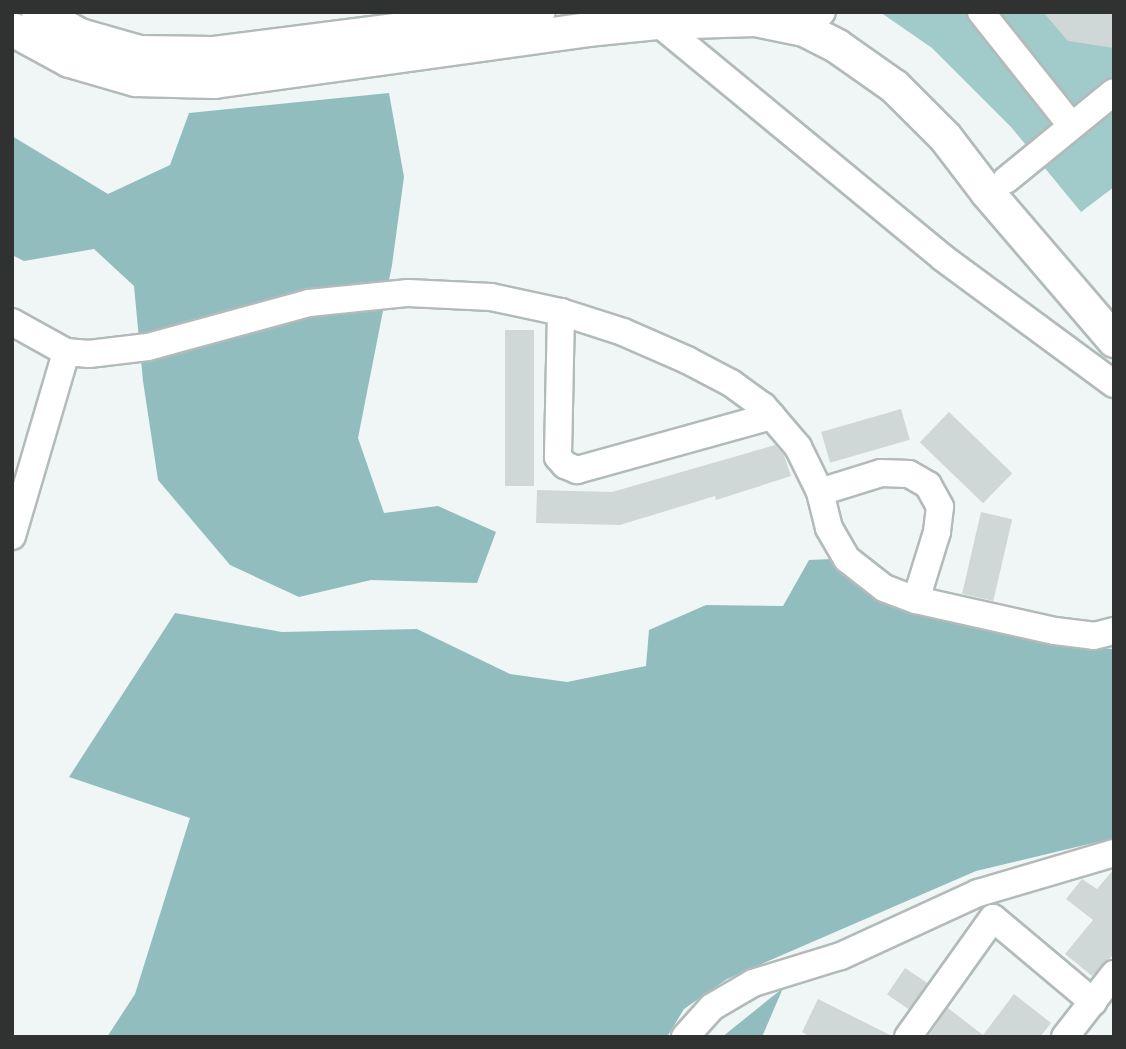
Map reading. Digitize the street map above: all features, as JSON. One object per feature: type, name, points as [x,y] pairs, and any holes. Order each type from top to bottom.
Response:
[{"type":"main road","points":[[38,12],[79,34],[139,52],[212,53],[406,32],[537,12]]},
{"type":"main road","points":[[821,13],[849,27],[909,69],[962,122],[1009,195],[1114,340]]},
{"type":"main road","points":[[12,29],[69,60],[135,79],[214,81],[406,32],[587,29],[657,22],[755,19],[804,29],[837,46],[894,86],[1009,195],[1114,306]]},
{"type":"street","points":[[981,12],[1071,125]]},
{"type":"street","points":[[657,22],[943,258],[1114,384]]},
{"type":"street","points":[[1009,195],[1071,125],[1114,92]]},
{"type":"street","points":[[12,322],[66,352],[89,354],[148,347],[309,303],[408,293],[491,297],[561,312],[623,332],[687,360],[731,383],[772,416],[798,447],[820,492],[829,528],[847,559],[884,588],[916,600],[1055,631],[1094,636],[1114,631]]},
{"type":"street","points":[[561,312],[558,457],[565,465],[577,470],[772,416]]},
{"type":"street","points":[[12,536],[66,352]]},
{"type":"street","points":[[820,492],[881,472],[909,474],[928,485],[940,507],[937,532],[916,600]]},
{"type":"street","points":[[685,1037],[712,1007],[753,983],[841,956],[978,893],[1114,853]]},
{"type":"street","points":[[908,1037],[993,918],[1093,1002]]},
{"type":"street","points":[[1065,1037],[1114,974]]},
{"type":"shaded area","points":[[880,12],[1114,12],[1114,187],[1081,212],[1011,127],[932,48]]},
{"type":"shaded area","points":[[389,93],[404,177],[392,265],[358,438],[384,513],[438,506],[496,532],[477,583],[371,580],[299,597],[230,565],[158,480],[143,381],[134,286],[94,249],[24,261],[12,255],[12,136],[108,194],[170,165],[189,113]]},
{"type":"shaded area","points":[[832,559],[885,602],[1074,646],[1114,649],[1114,838],[976,871],[727,979],[684,1009],[667,1037],[107,1037],[135,994],[190,818],[69,777],[175,613],[282,632],[417,629],[510,674],[567,682],[646,666],[649,630],[706,605],[783,606],[809,560]]},
{"type":"shaded area","points":[[783,988],[762,1037],[722,1037]]},
{"type":"building","points":[[1043,12],[1114,12],[1114,48],[1068,41]]},
{"type":"building","points":[[505,330],[534,330],[534,486],[505,486]]},
{"type":"building","points":[[901,409],[910,440],[830,463],[821,432]]},
{"type":"building","points":[[949,412],[1012,473],[983,503],[920,442]]},
{"type":"building","points":[[775,445],[784,455],[791,476],[716,500],[715,496],[620,525],[536,523],[537,490],[612,492]]},
{"type":"building","points":[[981,512],[1012,519],[993,601],[962,594]]},
{"type":"building","points":[[1114,869],[1114,954],[1092,976],[1065,954],[1093,920],[1066,899],[1082,879],[1097,889]]},
{"type":"building","points":[[905,968],[927,983],[909,1010],[887,995]]},
{"type":"building","points":[[1014,994],[1051,1023],[1040,1037],[928,1037],[948,1008],[983,1035]]},
{"type":"building","points":[[818,999],[892,1037],[811,1037],[802,1032]]}]
